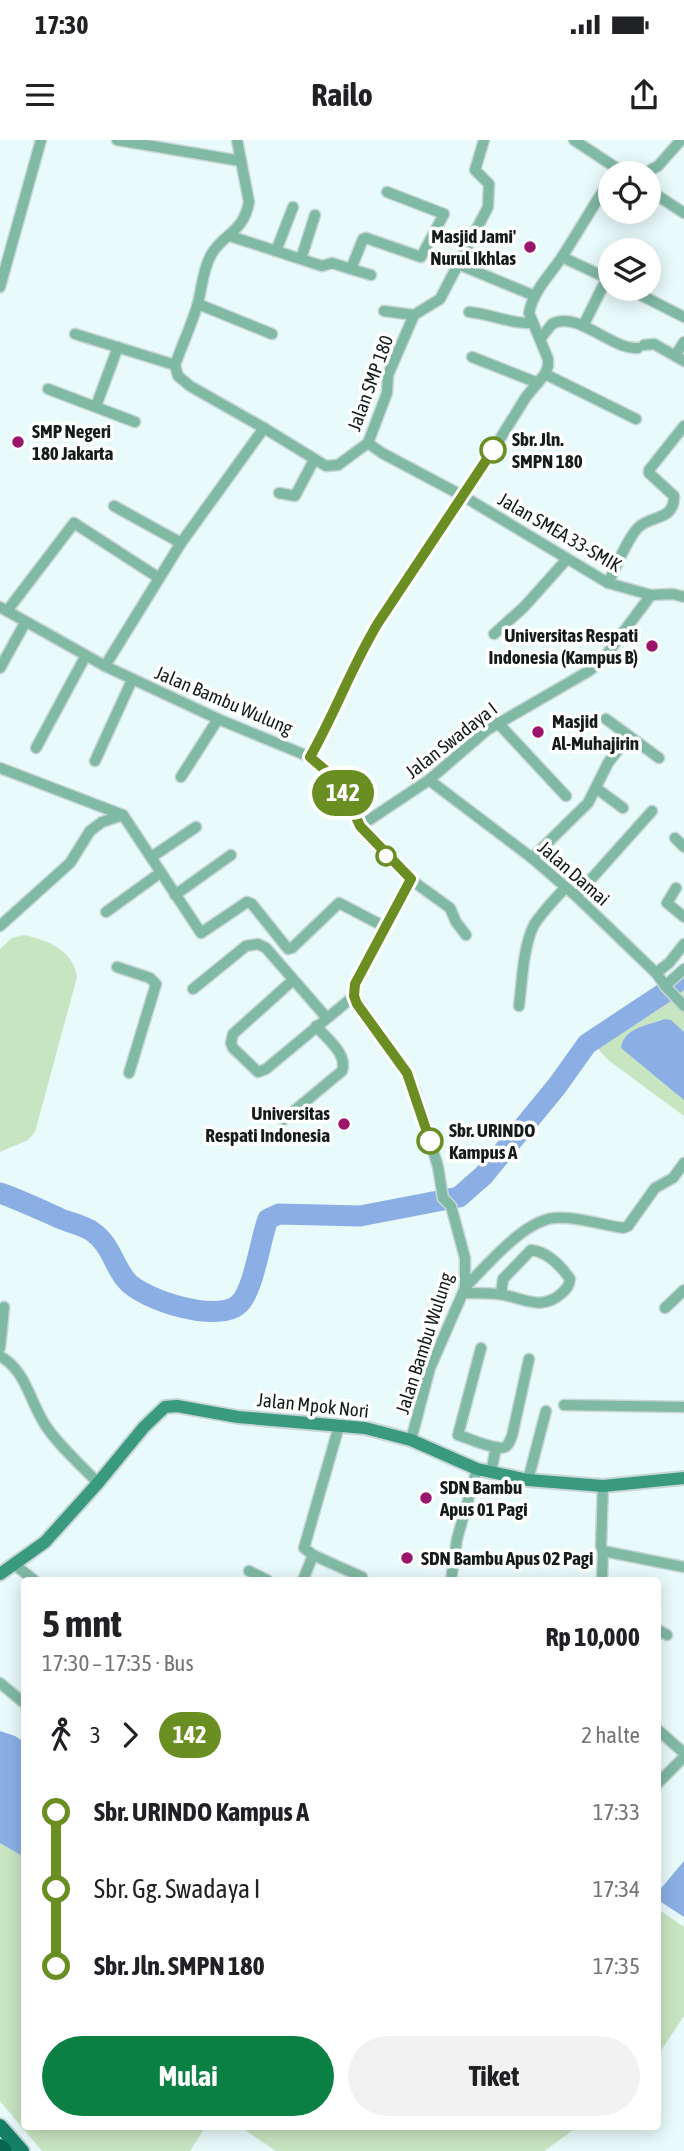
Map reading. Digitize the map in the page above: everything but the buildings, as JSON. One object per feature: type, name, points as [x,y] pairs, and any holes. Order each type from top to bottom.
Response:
[{"type":"main road","name":"Jalan Mpok Nori","points":[[0,1574],[59,1529],[144,1427],[165,1408],[177,1406],[238,1417],[365,1428],[411,1440],[477,1469],[528,1480],[603,1486],[684,1478]]},
{"type":"main road","points":[[0,2126],[22,2151]]},
{"type":"street","points":[[0,287],[41,140]]},
{"type":"street","points":[[117,140],[241,161]]},
{"type":"street","points":[[237,140],[249,202],[236,231],[210,256],[198,304],[175,365],[178,376],[190,386],[314,460],[295,496],[279,493]]},
{"type":"street","points":[[384,311],[414,315],[440,299],[460,265],[488,207],[489,184],[475,170],[484,140]]},
{"type":"street","points":[[574,140],[606,161]]},
{"type":"street","points":[[661,163],[681,140]]},
{"type":"street","points":[[351,269],[363,239],[366,238],[421,257],[444,217],[442,213],[387,192]]},
{"type":"street","points":[[661,198],[684,213]]},
{"type":"street","points":[[310,757],[330,721],[361,652],[526,397],[545,374],[548,359],[529,313],[535,296],[598,199]]},
{"type":"street","points":[[276,251],[293,207]]},
{"type":"street","points":[[301,260],[315,215]]},
{"type":"street","points":[[230,236],[322,267],[332,263],[372,275]]},
{"type":"street","points":[[562,257],[598,274]]},
{"type":"street","points":[[460,265],[535,296]]},
{"type":"street","points":[[583,326],[598,299]]},
{"type":"street","points":[[653,301],[684,317]]},
{"type":"street","points":[[198,304],[272,334]]},
{"type":"street","points":[[469,312],[481,313],[509,323],[532,323]]},
{"type":"street","name":"Jalan SMP 180","points":[[314,460],[332,467],[368,443],[387,393],[388,375],[414,315]]},
{"type":"street","points":[[540,339],[549,326],[556,321],[565,320],[629,347],[654,345],[680,359],[684,342]]},
{"type":"street","points":[[75,334],[175,365]]},
{"type":"street","points":[[96,406],[118,347]]},
{"type":"street","points":[[472,357],[538,383]]},
{"type":"street","points":[[545,374],[636,419]]},
{"type":"street","points":[[48,389],[135,422]]},
{"type":"street","points":[[674,499],[672,493],[649,470],[684,426]]},
{"type":"street","points":[[105,666],[181,543],[264,428]]},
{"type":"street","name":"Jalan SMP 180","points":[[368,443],[463,496]]},
{"type":"street","points":[[608,583],[631,535],[641,525],[665,516],[674,499],[684,489]]},
{"type":"street","name":"Jalan SMEA 33-SMIK","points":[[463,496],[608,583],[651,595],[673,594],[684,597]]},
{"type":"street","points":[[114,506],[181,543]]},
{"type":"street","points":[[4,609],[72,523],[79,524],[159,578]]},
{"type":"street","points":[[494,634],[524,607],[567,559]]},
{"type":"street","name":"Jalan Swadaya I","points":[[360,826],[429,780],[477,737],[577,680],[601,662],[651,595]]},
{"type":"street","name":"Jalan Bambu Wulung","points":[[4,609],[85,657],[132,680],[310,757],[332,776],[348,799],[360,826],[411,879],[450,908],[466,935]]},
{"type":"street","points":[[0,668],[25,623]]},
{"type":"street","points":[[36,748],[85,657]]},
{"type":"street","points":[[95,761],[132,680]]},
{"type":"street","points":[[181,777],[218,719]]},
{"type":"street","points":[[606,719],[659,758]]},
{"type":"street","points":[[498,723],[566,796]]},
{"type":"street","points":[[532,858],[588,803],[608,763],[629,737]]},
{"type":"street","points":[[0,768],[123,815],[153,856],[160,873],[201,933],[243,904],[250,903],[288,949],[339,903],[385,927]]},
{"type":"street","name":"Jalan Damai","points":[[429,780],[566,887],[656,973],[684,1006]]},
{"type":"street","points":[[596,788],[623,808]]},
{"type":"street","points":[[576,896],[652,811]]},
{"type":"street","points":[[0,926],[71,863],[90,831],[102,822],[123,815]]},
{"type":"street","points":[[153,856],[196,827]]},
{"type":"street","points":[[674,838],[684,846]]},
{"type":"street","points":[[175,895],[231,855]]},
{"type":"street","points":[[106,912],[160,873]]},
{"type":"street","points":[[292,981],[233,1034],[233,1048],[258,1072],[266,1069],[354,996],[355,984],[411,879]]},
{"type":"street","points":[[519,1006],[532,931],[537,921],[566,887]]},
{"type":"street","points":[[677,888],[667,902],[684,916]]},
{"type":"street","points":[[193,989],[251,944],[266,948],[326,1017]]},
{"type":"street","points":[[656,973],[669,963],[684,944]]},
{"type":"street","points":[[117,967],[150,978],[156,984],[129,1073]]},
{"type":"street","points":[[668,989],[684,969]]},
{"type":"street","name":"Jalan Bambu Wulung","points":[[354,996],[411,1082],[438,1167],[443,1198],[451,1206],[465,1258],[464,1290],[430,1368],[411,1440]]},
{"type":"street","points":[[284,1120],[342,1071],[344,1066],[343,1057],[316,1027]]},
{"type":"street","points":[[464,1290],[523,1232],[541,1221],[562,1218],[628,1227],[655,1188],[673,1178],[684,1163]]},
{"type":"street","points":[[464,1290],[500,1294],[540,1304],[558,1297],[569,1285],[570,1279],[561,1266],[540,1251],[531,1250],[503,1279],[500,1294]]},
{"type":"street","points":[[665,1308],[684,1290]]},
{"type":"street","points":[[0,1348],[4,1307]]},
{"type":"street","points":[[481,1348],[458,1434],[496,1447],[509,1444],[529,1359]]},
{"type":"street","points":[[0,1356],[11,1363],[20,1374],[44,1425],[98,1483]]},
{"type":"street","points":[[564,1405],[684,1407]]},
{"type":"street","points":[[528,1480],[546,1411]]},
{"type":"street","points":[[339,1426],[304,1548],[313,1555],[362,1577]]},
{"type":"street","points":[[491,1473],[496,1447]]},
{"type":"street","points":[[451,1577],[457,1539],[477,1469]]},
{"type":"street","points":[[602,1577],[603,1486]]},
{"type":"street","points":[[603,1551],[684,1567]]},
{"type":"street","points":[[304,1577],[313,1555]]},
{"type":"street","points":[[15,1565],[30,1577]]},
{"type":"street","points":[[249,1572],[260,1577]]},
{"type":"street","points":[[0,1683],[21,1700]]},
{"type":"street","points":[[661,1733],[684,1755],[661,1780]]},
{"type":"green space","points":[[24,935],[50,943],[65,953],[75,968],[77,977],[35,1132],[28,1140],[0,1152],[0,949],[12,938]]},
{"type":"green space","points":[[684,979],[684,1116],[608,1060],[593,1043]]},
{"type":"green space","points":[[0,1843],[21,1855],[21,2126],[0,2101]]},
{"type":"green space","points":[[661,1911],[684,1927],[684,2016],[661,2050]]},
{"type":"green space","points":[[24,2130],[203,2130],[190,2151],[42,2151]]},
{"type":"green space","points":[[245,2130],[573,2130],[544,2151],[276,2151]]},
{"type":"water","points":[[665,1019],[671,1020],[684,1032],[684,1100],[621,1048],[626,1036],[632,1032]]},
{"type":"water","points":[[0,1731],[21,1740],[21,1855],[0,1843]]},
{"type":"water","points":[[684,1861],[684,1917],[661,1902],[661,1888]]},
{"type":"waterway","points":[[0,1193],[93,1232],[104,1243],[126,1280],[148,1295],[181,1307],[215,1312],[229,1310],[239,1304],[249,1288],[268,1219],[279,1214],[360,1216],[459,1197],[484,1175],[557,1086],[587,1044],[664,993],[684,976]]},
{"type":"bus line","name":"142","points":[[430,1141],[415,1090],[407,1073],[354,996],[355,984],[411,879],[404,875],[360,826],[348,799],[332,776],[310,757],[378,623],[493,450]]},
{"type":"place","name":"Masjid Jami' Nurul Ikhlas","points":[[530,247]]},
{"type":"place","name":"SMP Negeri 180 Jakarta","points":[[18,442]]},
{"type":"place","name":"Sbr. Jln. SMPN 180","points":[[493,450]]},
{"type":"place","name":"Universitas Respati Indonesia (Kampus B)","points":[[652,646]]},
{"type":"place","name":"Masjid Al-Muhajirin","points":[[538,732]]},
{"type":"place","name":"Universitas Respati Indonesia","points":[[344,1124]]},
{"type":"place","name":"Sbr. URINDO Kampus A","points":[[430,1141]]},
{"type":"place","name":"SDN Bambu Apus 01 Pagi","points":[[426,1498]]},
{"type":"place","name":"SDN Bambu Apus 02 Pagi","points":[[407,1558]]}]
